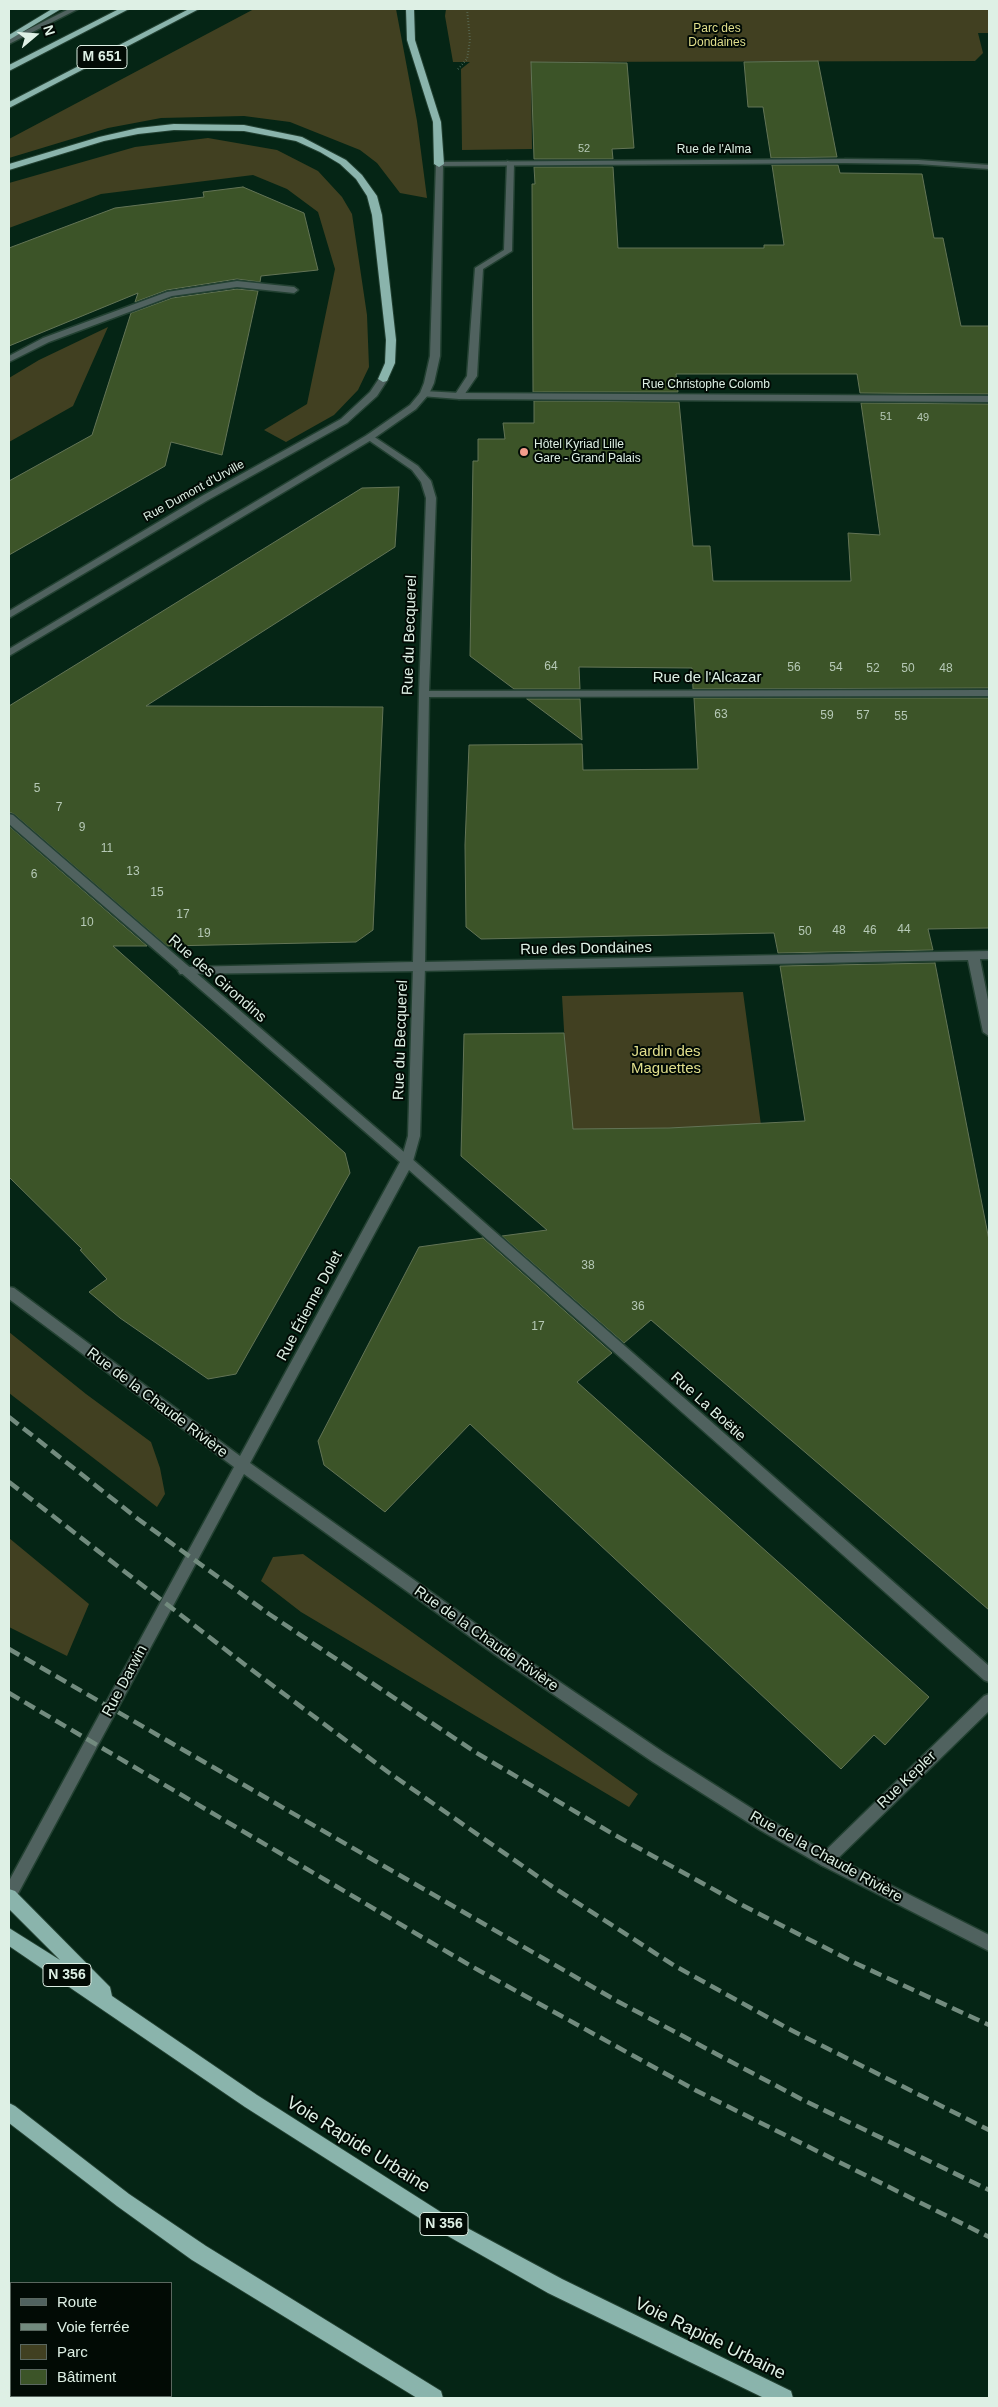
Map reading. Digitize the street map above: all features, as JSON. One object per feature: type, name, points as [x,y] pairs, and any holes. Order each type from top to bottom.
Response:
[{"type":"highway","points":[[9,38],[57,9]]},
{"type":"highway","name":"M 651","points":[[9,68],[125,9]]},
{"type":"highway","name":"M 651","points":[[9,105],[195,9]]},
{"type":"highway","points":[[410,9],[411,40],[437,122],[439,164]]},
{"type":"highway","points":[[9,167],[102,139],[138,131],[174,127],[244,128],[299,139],[323,150],[343,162],[359,177],[372,196],[377,215],[391,340],[390,363],[383,380]]},
{"type":"highway","points":[[9,1897],[126,2014]]},
{"type":"highway","name":"Voie Rapide Urbaine","points":[[9,1936],[126,2014],[251,2102],[452,2229],[572,2295],[784,2398]]},
{"type":"highway","points":[[9,2112],[123,2200],[199,2253],[434,2398]]},
{"type":"street","points":[[9,42],[74,9]]},
{"type":"street","name":"Rue de l'Alma","points":[[439,164],[900,161],[989,167]]},
{"type":"street","points":[[9,653],[370,437],[413,407],[424,394],[433,369],[435,356],[439,164]]},
{"type":"street","points":[[459,396],[472,376],[479,268],[508,251],[510,164]]},
{"type":"street","points":[[9,359],[46,340],[170,294],[237,284],[294,290]]},
{"type":"street","name":"Rue Dumont d'Urville","points":[[9,615],[205,498],[344,421],[374,394],[383,380]]},
{"type":"street","name":"Rue Christophe Colomb","points":[[424,394],[459,396],[989,399]]},
{"type":"street","name":"Rue du Becquerel","points":[[370,437],[415,468],[426,482],[431,498],[424,694],[414,1136],[407,1161]]},
{"type":"street","name":"Rue de l'Alcazar","points":[[424,694],[989,692]]},
{"type":"street","name":"Rue des Girondins","points":[[9,818],[184,971],[407,1161]]},
{"type":"street","name":"Rue des Dondaines","points":[[184,971],[419,968],[989,955]]},
{"type":"street","points":[[973,956],[989,1032]]},
{"type":"street","name":"Rue Étienne Dolet","points":[[242,1466],[407,1161]]},
{"type":"street","name":"Rue La Boëtie","points":[[407,1161],[989,1676]]},
{"type":"street","name":"Rue de la Chaude Rivière","points":[[9,1292],[242,1466],[598,1717],[710,1792],[826,1860],[989,1943]]},
{"type":"street","name":"Rue Darwin","points":[[9,1897],[242,1466]]},
{"type":"street","name":"Rue Kepler","points":[[826,1860],[989,1701]]},
{"type":"path","points":[[458,70],[467,59],[470,40],[467,9]]},
{"type":"green space","points":[[254,9],[396,9],[417,121],[427,198],[400,193],[377,163],[360,150],[290,122],[244,116],[161,118],[108,128],[9,158],[9,139]]},
{"type":"green space","name":"Parc des Dondaines","points":[[446,9],[989,9],[989,33],[978,33],[983,53],[975,61],[531,62],[532,149],[462,150],[461,69],[470,62],[453,62],[445,16]]},
{"type":"green space","points":[[208,138],[277,150],[318,171],[342,197],[352,214],[367,315],[369,367],[358,390],[334,415],[286,442],[264,430],[307,404],[335,269],[318,212],[287,189],[253,175],[101,194],[9,228],[9,183],[135,147]]},
{"type":"green space","points":[[108,327],[73,406],[9,442],[9,378],[39,360]]},
{"type":"green space","name":"Jardin des Maguettes","points":[[743,992],[761,1125],[570,1131],[562,996]]},
{"type":"green space","points":[[9,1332],[86,1394],[151,1442],[160,1468],[165,1494],[157,1507],[9,1393]]},
{"type":"green space","points":[[9,1538],[89,1604],[67,1656],[9,1627]]},
{"type":"green space","points":[[303,1554],[638,1794],[629,1807],[301,1612],[261,1581],[273,1557]]},
{"type":"building","points":[[818,61],[837,157],[771,158],[763,107],[748,107],[744,62]]},
{"type":"building","points":[[531,62],[627,63],[634,148],[612,149],[613,159],[534,159]]},
{"type":"building","points":[[772,165],[838,165],[840,173],[922,174],[934,238],[943,238],[961,326],[989,326],[989,394],[860,393],[857,374],[676,374],[678,392],[533,392],[532,184],[535,184],[534,167],[613,167],[618,248],[764,248],[764,245],[784,245]]},
{"type":"building","points":[[243,187],[304,213],[318,270],[261,276],[260,282],[237,279],[167,290],[135,302],[138,293],[9,346],[9,248],[115,208],[204,197],[203,192]]},
{"type":"building","points":[[237,289],[258,291],[222,455],[171,442],[165,466],[9,555],[9,481],[92,435],[131,313],[172,298]]},
{"type":"building","points":[[534,401],[679,402],[693,546],[710,546],[713,581],[851,581],[848,533],[880,535],[861,403],[989,404],[989,688],[693,689],[692,668],[579,667],[580,689],[514,689],[470,656],[473,461],[478,461],[478,439],[505,439],[503,423],[534,423]]},
{"type":"building","points":[[399,487],[395,547],[146,706],[383,707],[373,930],[356,942],[167,946],[14,814],[9,812],[9,706],[362,488]]},
{"type":"building","points":[[694,698],[989,698],[989,928],[928,929],[933,950],[778,953],[774,933],[481,939],[466,927],[465,845],[469,745],[582,744],[583,770],[698,769]]},
{"type":"building","points":[[527,699],[580,699],[582,740]]},
{"type":"building","points":[[9,826],[147,946],[113,946],[345,1153],[350,1173],[236,1374],[208,1379],[120,1318],[89,1292],[107,1279],[80,1250],[82,1249],[9,1177]]},
{"type":"building","points":[[935,963],[989,1240],[989,1610],[651,1320],[624,1343],[502,1236],[547,1230],[461,1156],[464,1034],[564,1033],[573,1129],[669,1128],[805,1121],[780,966]]},
{"type":"building","points":[[483,1238],[612,1353],[577,1382],[929,1697],[885,1745],[874,1735],[841,1769],[470,1424],[385,1512],[324,1465],[318,1441],[419,1247]]},
{"type":"railway","points":[[9,1417],[138,1519],[269,1614],[475,1752],[613,1834],[742,1905],[855,1963],[989,2025]]},
{"type":"railway","points":[[9,1482],[244,1664],[388,1772],[550,1885],[675,1966],[789,2029],[989,2130]]},
{"type":"railway","points":[[9,1649],[617,2001],[801,2099],[989,2190]]},
{"type":"railway","points":[[9,1693],[471,1966],[697,2091],[989,2237]]},
{"type":"place","name":"Hôtel Kyriad Lille Gare - Grand Palais","points":[[524,452]]}]
